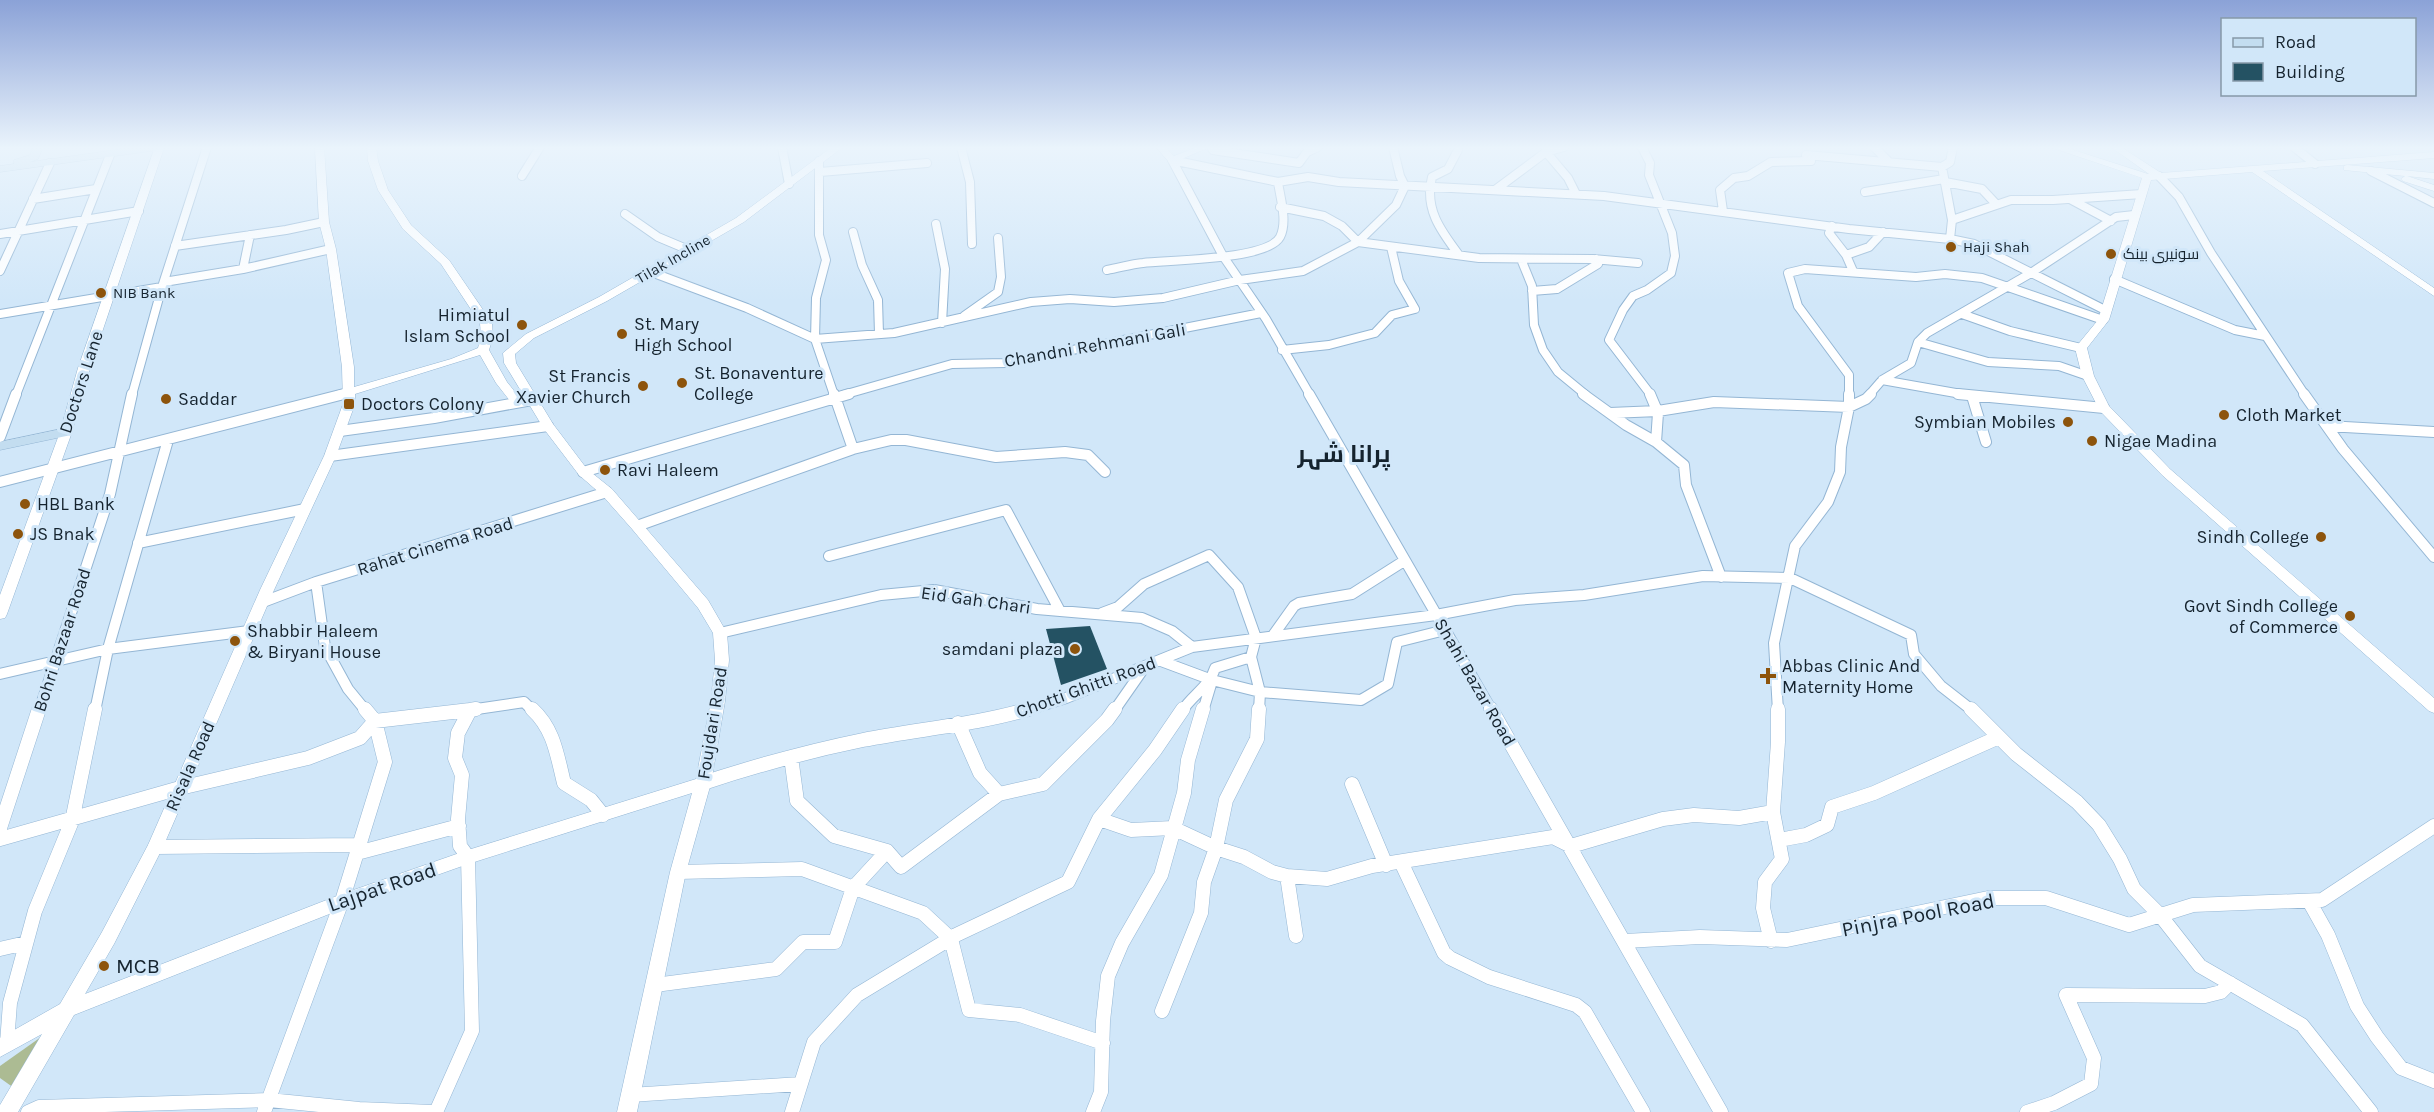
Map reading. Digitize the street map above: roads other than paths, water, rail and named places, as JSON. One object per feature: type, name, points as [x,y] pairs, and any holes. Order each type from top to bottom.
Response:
[{"type":"main road","points":[[0,446],[66,432]]},
{"type":"street","points":[[0,271],[33,199]]},
{"type":"street","points":[[0,437],[92,199]]},
{"type":"street","name":"Doctors Lane","points":[[0,614],[66,432],[84,368],[143,199]]},
{"type":"street","name":"Bohri Bazaar Road","points":[[0,828],[110,494],[124,422],[163,284],[190,199]]},
{"type":"street","points":[[322,199],[350,392]]},
{"type":"street","points":[[389,199],[407,227],[445,262],[486,323],[487,337],[483,350],[502,383],[518,403]]},
{"type":"street","name":"Tilak Incline","points":[[510,363],[509,353],[530,336],[651,272],[740,220],[769,199]]},
{"type":"street","points":[[819,199],[819,235],[826,260],[816,298],[815,339],[853,449]]},
{"type":"street","points":[[971,199],[972,244]]},
{"type":"street","name":"Shahi Bazar Road","points":[[1193,199],[1223,256],[1261,313],[1320,412],[1404,561],[1571,846],[1721,1112]]},
{"type":"street","points":[[1107,270],[1141,263],[1223,256],[1272,246],[1280,237],[1282,212],[1279,199]]},
{"type":"street","points":[[651,272],[747,308],[815,339],[879,334],[959,319],[1031,302],[1070,299],[1114,302],[1163,298],[1240,280],[1303,271],[1358,242],[1396,206],[1399,199]]},
{"type":"street","points":[[1430,199],[1434,221],[1459,255]]},
{"type":"street","points":[[1627,199],[1950,239],[1974,244],[2031,273],[2104,315]]},
{"type":"street","points":[[1656,442],[1658,411],[1647,388],[1616,353],[1609,340],[1623,310],[1633,296],[1647,290],[1671,273],[1675,256],[1672,233],[1659,199]]},
{"type":"street","points":[[1721,199],[1723,211]]},
{"type":"street","points":[[1948,199],[1952,220],[1950,239]]},
{"type":"street","points":[[1991,199],[1996,204]]},
{"type":"street","points":[[1952,220],[2011,200],[2070,199],[2111,221]]},
{"type":"street","points":[[2140,199],[2104,315],[2081,348],[2088,376],[2104,408],[2166,472],[2434,707]]},
{"type":"street","points":[[2180,199],[2211,253],[2265,336],[2343,449],[2434,557]]},
{"type":"street","points":[[2297,199],[2434,293]]},
{"type":"street","points":[[1280,207],[1304,209],[1322,214],[1350,231],[1358,242],[1479,258],[1548,257],[1638,263]]},
{"type":"street","points":[[0,234],[139,211]]},
{"type":"street","points":[[625,214],[658,237],[689,250]]},
{"type":"street","points":[[1610,413],[1658,411],[1714,402],[1850,407],[1866,399],[1882,380],[1911,363],[1918,342],[1926,333],[2031,273],[2116,217],[2134,215]]},
{"type":"street","points":[[175,246],[324,222]]},
{"type":"street","points":[[936,224],[945,269],[942,322]]},
{"type":"street","points":[[1832,226],[1829,233],[1846,255],[1853,271]]},
{"type":"street","points":[[853,232],[862,265],[878,300],[879,334]]},
{"type":"street","points":[[1846,255],[1869,247],[1883,232]]},
{"type":"street","points":[[243,269],[250,235]]},
{"type":"street","points":[[959,319],[998,291],[1001,277],[998,238]]},
{"type":"street","points":[[1282,350],[1329,345],[1375,333],[1392,315],[1415,309],[1399,281],[1391,247]]},
{"type":"street","points":[[0,314],[110,296],[331,249]]},
{"type":"street","points":[[1521,259],[1532,291],[1533,324],[1550,363],[1573,388],[1622,424],[1656,442],[1684,465],[1686,485],[1721,577]]},
{"type":"street","points":[[1532,291],[1557,289],[1598,264],[1596,259]]},
{"type":"street","points":[[1771,941],[1763,908],[1765,882],[1782,859],[1773,812],[1778,742],[1778,671],[1774,643],[1790,578],[1795,546],[1828,502],[1840,472],[1842,447],[1850,407],[1849,375],[1798,306],[1788,273],[1805,268],[1916,277],[1945,274],[1982,278],[2104,315]]},
{"type":"street","points":[[2114,279],[2235,330],[2265,336]]},
{"type":"street","name":"Chandni Rehmani Gali","points":[[583,472],[952,364],[1006,363],[1261,313]]},
{"type":"street","points":[[1962,314],[2010,331],[2081,348]]},
{"type":"street","points":[[1918,342],[1988,362],[2059,366],[2088,376]]},
{"type":"street","points":[[0,483],[350,392],[455,362],[483,350]]},
{"type":"street","name":"Foujdari Road","points":[[510,363],[548,426],[583,472],[607,492],[637,526],[703,604],[720,633],[722,660],[718,701],[703,783],[678,872],[627,1112]]},
{"type":"street","points":[[1882,380],[1972,396],[2104,408]]},
{"type":"street","name":"Risala Road","points":[[7,1112],[108,938],[155,847],[249,632],[330,456],[349,404],[350,392]]},
{"type":"street","points":[[1972,396],[1986,442]]},
{"type":"street","points":[[340,431],[434,418],[532,400]]},
{"type":"street","points":[[330,456],[548,426]]},
{"type":"street","points":[[2327,426],[2434,432]]},
{"type":"street","points":[[4,1045],[10,1003],[34,911],[72,820],[108,649],[168,440]]},
{"type":"street","points":[[637,526],[853,449],[891,440],[906,440],[996,457],[1065,452],[1088,455],[1105,471]]},
{"type":"street","name":"Rahat Cinema Road","points":[[263,602],[316,582],[607,492]]},
{"type":"street","points":[[138,543],[305,509]]},
{"type":"street","points":[[829,556],[1006,510],[1060,611]]},
{"type":"street","points":[[1102,613],[1118,607],[1144,584],[1209,555],[1238,587],[1256,638],[1251,657],[1260,692],[1257,739],[1226,800],[1216,848],[1204,882],[1201,913],[1162,1011]]},
{"type":"street","points":[[1274,634],[1294,606],[1299,603],[1352,594],[1404,561]]},
{"type":"street","name":"Chotti Ghitti Road","points":[[703,783],[791,757],[862,740],[1003,717],[1066,698],[1192,647],[1274,634],[1436,615],[1515,600],[1584,595],[1702,576],[1790,578]]},
{"type":"street","points":[[1790,578],[1911,635],[1914,654],[1941,686],[1977,714],[2016,754],[2077,802],[2098,825],[2120,859],[2134,889],[2160,915],[2200,966],[2302,1025],[2371,1112]]},
{"type":"street","points":[[267,1106],[342,901],[385,762],[375,721],[348,689],[325,647],[316,582]]},
{"type":"street","name":"Eid Gah Chari","points":[[720,633],[907,591],[934,590],[1060,611],[1142,618],[1172,632],[1192,647]]},
{"type":"street","points":[[1161,661],[1212,680],[1260,692],[1361,700],[1388,684],[1397,642],[1445,630]]},
{"type":"street","points":[[0,674],[108,649],[249,632]]},
{"type":"street","points":[[1093,1112],[1101,1092],[1108,976],[1122,943],[1161,875],[1184,793],[1190,750],[1215,668],[1251,657]]},
{"type":"street","points":[[791,757],[796,801],[834,836],[887,851],[901,867],[999,794],[1044,784],[1107,720],[1144,668]]},
{"type":"street","points":[[792,1112],[814,1042],[857,995],[951,939],[1068,882],[1099,819],[1155,750],[1191,697],[1212,680]]},
{"type":"street","points":[[0,839],[180,788],[308,758],[360,738],[375,721],[524,702],[545,721],[554,744],[564,783],[580,791],[597,804],[603,815]]},
{"type":"street","points":[[28,1112],[39,1107],[81,1105],[267,1106],[434,1112],[472,1031],[468,857],[460,846],[462,774],[455,758],[458,733],[470,710]]},
{"type":"street","points":[[958,723],[980,773],[999,794]]},
{"type":"street","points":[[1779,840],[1806,835],[1827,825],[1832,807],[1875,793],[1999,737]]},
{"type":"street","name":"Lajpat Road","points":[[4,1045],[68,1008],[342,901],[468,857],[703,783]]},
{"type":"street","points":[[1352,784],[1386,865]]},
{"type":"street","points":[[1099,819],[1131,830],[1173,828],[1216,848],[1244,856],[1272,872],[1287,876],[1327,879],[1474,848],[1553,837],[1571,846],[1663,819],[1694,815],[1738,818],[1773,812]]},
{"type":"street","points":[[155,847],[358,849],[459,826]]},
{"type":"street","name":"Pinjra Pool Road","points":[[1624,941],[1700,937],[1771,941],[1909,916],[1988,898],[2046,898],[2129,925],[2193,905],[2322,900],[2434,826]]},
{"type":"street","points":[[655,985],[776,969],[803,942],[835,942],[853,888],[887,851]]},
{"type":"street","points":[[1401,862],[1444,953],[1489,977],[1576,1005],[1585,1012],[1643,1112]]},
{"type":"street","points":[[678,872],[802,869],[923,914],[951,939],[969,1010],[1020,1015],[1103,1043]]},
{"type":"street","points":[[1287,876],[1296,936]]},
{"type":"street","points":[[2309,901],[2328,935],[2357,1006],[2377,1036],[2401,1068],[2434,1081]]},
{"type":"street","points":[[0,949],[26,943]]},
{"type":"street","points":[[2027,1112],[2054,1103],[2091,1084],[2094,1058],[2066,995],[2205,996],[2221,992],[2230,983]]},
{"type":"street","points":[[630,1095],[800,1084]]},
{"type":"street","name":"Risala Road","points":[[0,1099],[7,1112]]},
{"type":"place","name":"Haji Shah","points":[[1951,247]]},
{"type":"place","name":"سونیری بینک","points":[[2111,254]]},
{"type":"place","name":"NIB Bank","points":[[101,293]]},
{"type":"place","name":"Himiatul Islam School","points":[[522,325]]},
{"type":"place","name":"St. Mary High School","points":[[622,334]]},
{"type":"place","name":"St. Bonaventure College","points":[[682,383]]},
{"type":"place","name":"St Francis Xavier Church","points":[[643,386]]},
{"type":"place","name":"Saddar","points":[[166,399]]},
{"type":"place","name":"Doctors Colony","points":[[349,404]]},
{"type":"place","name":"Cloth Market","points":[[2224,415]]},
{"type":"place","name":"Symbian Mobiles","points":[[2068,422]]},
{"type":"place","name":"Nigae Madina","points":[[2092,441]]},
{"type":"place","name":"Ravi Haleem","points":[[605,470]]},
{"type":"place","name":"HBL Bank","points":[[25,504]]},
{"type":"place","name":"JS Bnak","points":[[18,534]]},
{"type":"place","name":"Sindh College","points":[[2321,537]]},
{"type":"place","name":"Govt Sindh College of Commerce","points":[[2350,616]]},
{"type":"place","name":"Shabbir Haleem & Biryani House","points":[[235,641]]},
{"type":"place","name":"samdani plaza","points":[[1075,649]]},
{"type":"place","name":"Abbas Clinic And Maternity Home","points":[[1768,676]]},
{"type":"place","name":"MCB","points":[[104,966]]},
{"type":"district","name":"پرانا شہر","points":[[1344,454]]}]
